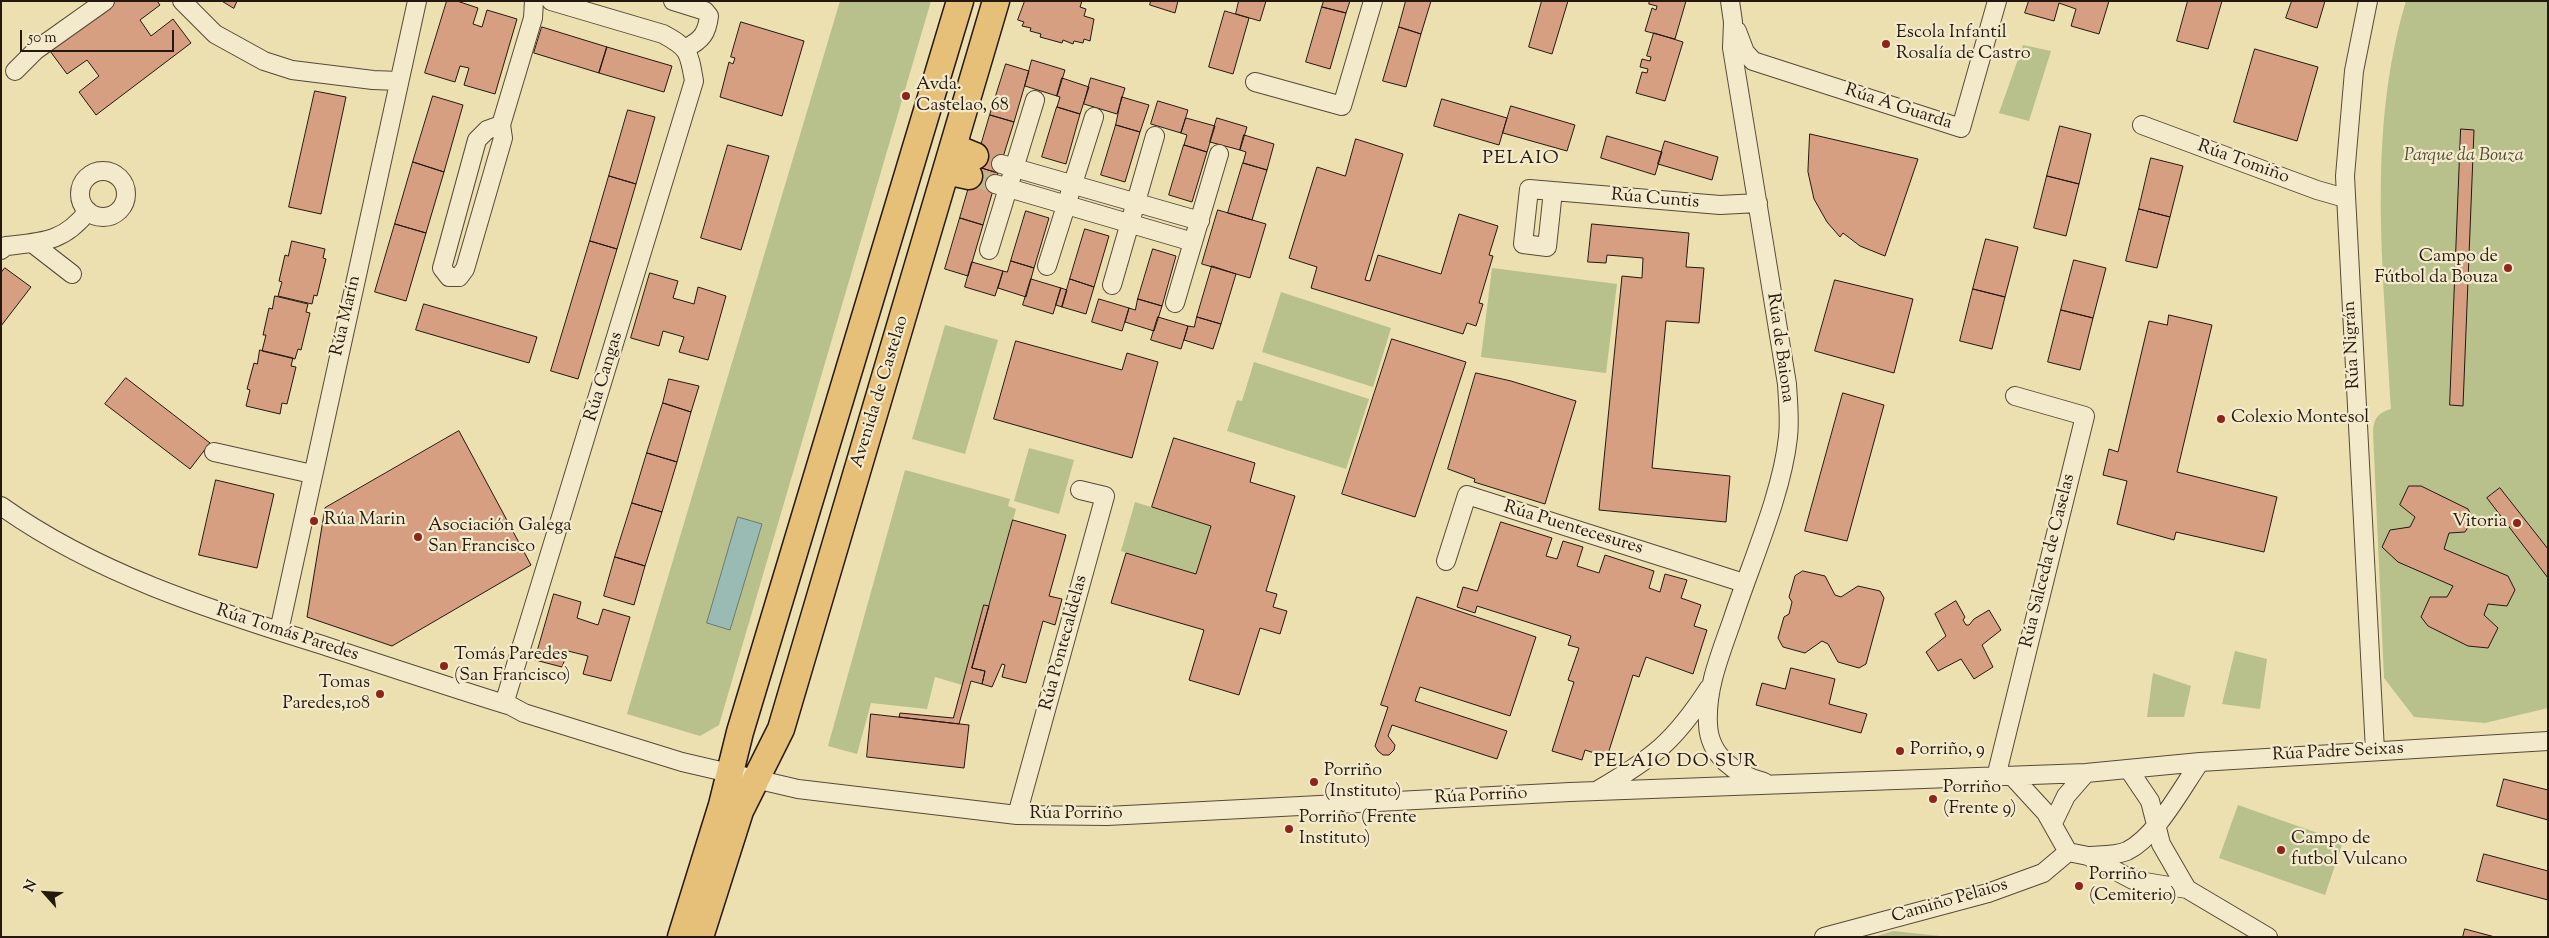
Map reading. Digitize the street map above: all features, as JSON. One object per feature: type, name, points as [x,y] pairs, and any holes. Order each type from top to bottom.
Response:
[{"type":"main road","name":"Avenida de Castelao","points":[[680,937],[722,806],[740,732],[960,1]]},
{"type":"main road","name":"Avenida de Castelao","points":[[700,937],[740,811],[781,729],[966,164],[996,1]]},
{"type":"street","points":[[15,71],[36,50],[105,1]]},
{"type":"street","points":[[182,1],[215,34],[264,61],[292,70],[373,80],[399,81]]},
{"type":"street","name":"Rúa Marín","points":[[279,631],[417,1]]},
{"type":"street","points":[[501,125],[487,130],[477,140],[442,268],[449,277],[459,277],[465,269],[503,138],[501,125],[533,18],[534,1]]},
{"type":"street","points":[[551,1],[663,34],[686,48],[700,41],[704,36],[710,16],[705,11],[673,1]]},
{"type":"street","points":[[1255,82],[1342,106],[1373,1]]},
{"type":"street","name":"Rúa de Baiona","points":[[1596,791],[1650,759],[1669,742],[1689,718],[1710,685],[1777,488],[1789,437],[1788,384],[1732,48],[1733,22],[1730,1]]},
{"type":"street","name":"Rúa A Guarda","points":[[1733,22],[1745,52],[1753,61],[1961,128],[1997,1]]},
{"type":"street","name":"Rúa Nigrán","points":[[2368,1],[2350,103],[2345,152],[2345,198],[2375,751]]},
{"type":"street","name":"Rúa Cangas","points":[[504,704],[694,81],[686,48]]},
{"type":"street","points":[[990,250],[1002,186],[1008,166],[1036,100]]},
{"type":"street","points":[[1047,266],[1094,117]]},
{"type":"street","name":"Rúa Tomiño","points":[[2142,126],[2317,190],[2345,198]]},
{"type":"street","points":[[1112,285],[1155,136]]},
{"type":"street","points":[[1175,304],[1219,154]]},
{"type":"street","points":[[1008,166],[1200,220]]},
{"type":"street","points":[[1002,186],[1193,242]]},
{"type":"street","name":"Rúa Cuntis","points":[[1553,191],[1735,206],[1758,203]]},
{"type":"street","points":[[1,250],[6,246],[57,238],[76,227],[88,211]]},
{"type":"street","points":[[32,243],[72,274]]},
{"type":"street","name":"Rúa Salceda de Caselas","points":[[2004,776],[2085,416],[2015,396]]},
{"type":"street","points":[[214,452],[312,474]]},
{"type":"street","name":"Rúa Pontecaldelas","points":[[1017,815],[1105,496],[1080,490]]},
{"type":"street","name":"Rúa Puentecesures","points":[[1446,561],[1467,495],[1744,583]]},
{"type":"street","name":"Rúa Tomás Paredes","points":[[1,506],[21,520],[119,571],[220,613],[504,704],[524,713],[682,762],[729,773]]},
{"type":"street","name":"Rúa de Baiona","points":[[1710,685],[1708,725],[1710,738],[1720,758],[1735,770],[1750,778],[1775,785]]},
{"type":"street","name":"Rúa Padre Seixas","points":[[2129,770],[2200,762],[2548,741]]},
{"type":"street","points":[[2088,856],[2125,852],[2140,843],[2157,824],[2200,762]]},
{"type":"street","points":[[2053,823],[2066,796],[2086,773],[2129,770],[2150,802],[2161,844],[2186,889]]},
{"type":"street","name":"Rúa Porriño","points":[[729,773],[798,789],[1017,815],[1107,816],[1596,791],[2086,773]]},
{"type":"street","points":[[2004,776],[2053,823],[2068,852],[2088,856],[2133,880],[2186,889],[2268,937]]},
{"type":"street","name":"Camiño Pelaios","points":[[1824,937],[2004,888],[2043,873],[2068,852]]},
{"type":"green space","points":[[840,1],[931,1],[719,725],[700,736],[627,714]]},
{"type":"green space","name":"Parque da Bouza","points":[[2406,1],[2548,1],[2548,708],[2485,723],[2414,717],[2384,678],[2373,432],[2374,423],[2378,417],[2383,412],[2391,409],[2382,255],[2382,153],[2386,102],[2394,51]]},
{"type":"green space","points":[[2023,45],[2051,51],[2029,121],[1999,113]]},
{"type":"green space","points":[[1492,268],[1617,284],[1606,373],[1481,357]]},
{"type":"green space","points":[[1281,292],[1391,328],[1373,387],[1262,352]]},
{"type":"green space","points":[[945,325],[998,340],[965,454],[912,439]]},
{"type":"green space","points":[[1254,362],[1369,399],[1346,469],[1227,431],[1237,400],[1242,401]]},
{"type":"green space","points":[[1029,448],[1074,460],[1059,514],[1014,501]]},
{"type":"green space","points":[[905,470],[1010,499],[1008,506],[1016,509],[989,606],[984,605],[962,685],[935,677],[927,709],[871,703],[857,754],[828,746]]},
{"type":"green space","points":[[1135,502],[1211,526],[1196,574],[1121,551]]},
{"type":"green space","points":[[2235,651],[2267,659],[2260,709],[2222,704]]},
{"type":"green space","points":[[2153,673],[2191,686],[2184,717],[2147,717]]},
{"type":"green space","name":"Campo de futbol Vulcano","points":[[2238,805],[2343,842],[2325,895],[2219,858]]},
{"type":"green space","points":[[1893,931],[1950,937],[1874,937]]},
{"type":"water","points":[[738,517],[762,524],[730,630],[707,623]]},
{"type":"building","points":[[116,1],[157,1],[160,5],[140,20],[151,36],[173,19],[191,43],[96,115],[79,92],[99,76],[87,60],[67,74],[50,51]]},
{"type":"building","points":[[222,1],[237,1],[234,8]]},
{"type":"building","points":[[447,1],[457,1],[478,8],[473,24],[482,27],[487,10],[517,19],[495,94],[464,85],[469,68],[460,66],[455,82],[425,73]]},
{"type":"building","points":[[1025,1],[1082,1],[1080,7],[1086,9],[1084,16],[1094,19],[1090,41],[1084,39],[1083,43],[1074,41],[1073,44],[1063,40],[1062,43],[1040,37],[1041,34],[1030,31],[1031,28],[1022,26],[1024,22],[1018,20]]},
{"type":"building","points":[[1151,1],[1178,1],[1175,13],[1150,5]]},
{"type":"building","points":[[1239,1],[1266,1],[1260,21],[1236,14]]},
{"type":"building","points":[[1324,1],[1350,1],[1346,13],[1322,7]]},
{"type":"building","points":[[1406,1],[1431,1],[1421,34],[1399,27]]},
{"type":"building","points":[[1542,1],[1568,1],[1552,54],[1529,47]]},
{"type":"building","points":[[1650,1],[1686,1],[1675,39],[1645,31],[1652,8],[1656,10],[1657,6],[1649,4]]},
{"type":"building","points":[[2029,1],[2109,1],[2099,34],[2071,26],[2076,9],[2059,3],[2054,21],[2025,13]]},
{"type":"building","points":[[2188,1],[2222,1],[2208,49],[2177,41]]},
{"type":"building","points":[[2292,1],[2325,1],[2317,28],[2286,18]]},
{"type":"building","points":[[1322,7],[1346,13],[1330,69],[1306,62]]},
{"type":"building","points":[[1225,11],[1249,18],[1233,74],[1209,67]]},
{"type":"building","points":[[741,22],[804,41],[782,116],[720,97],[729,62],[733,64],[735,58],[731,57]]},
{"type":"building","points":[[542,27],[607,47],[599,73],[534,53]]},
{"type":"building","points":[[1399,27],[1421,34],[1406,87],[1383,81]]},
{"type":"building","points":[[1654,33],[1683,42],[1665,101],[1636,93],[1642,72],[1647,73],[1648,69],[1640,67],[1642,59],[1650,61],[1651,57],[1647,56]]},
{"type":"building","points":[[607,47],[672,66],[664,92],[599,73]]},
{"type":"building","points":[[2255,49],[2318,67],[2297,141],[2234,122]]},
{"type":"building","points":[[1032,60],[1065,70],[1057,96],[1025,86]]},
{"type":"building","points":[[1006,64],[1029,71],[1014,122],[990,115]]},
{"type":"building","points":[[1062,78],[1089,87],[1080,114],[1057,107],[1060,97],[1057,96]]},
{"type":"building","points":[[1091,78],[1125,88],[1117,114],[1084,104]]},
{"type":"building","points":[[315,91],[346,97],[321,214],[289,207]]},
{"type":"building","points":[[433,96],[463,105],[444,172],[413,162]]},
{"type":"building","points":[[1122,97],[1149,105],[1140,132],[1116,125]]},
{"type":"building","points":[[1442,99],[1507,118],[1499,145],[1434,126]]},
{"type":"building","points":[[1158,101],[1188,110],[1181,133],[1151,124]]},
{"type":"building","points":[[1511,106],[1575,125],[1567,151],[1503,133]]},
{"type":"building","points":[[1057,107],[1080,114],[1066,164],[1042,157]]},
{"type":"building","points":[[628,110],[655,117],[636,184],[609,176]]},
{"type":"building","points":[[990,115],[1014,122],[998,173],[975,166]]},
{"type":"building","points":[[1186,118],[1215,126],[1207,152],[1184,145],[1187,135],[1181,133]]},
{"type":"building","points":[[1217,118],[1247,127],[1240,150],[1210,142]]},
{"type":"building","points":[[1116,125],[1140,132],[1125,182],[1101,175]]},
{"type":"building","points":[[2060,126],[2091,134],[2079,184],[2047,176]]},
{"type":"building","points":[[2461,129],[2474,130],[2463,406],[2450,405]]},
{"type":"building","points":[[1810,134],[1918,159],[1885,256],[1860,246],[1843,233],[1840,237],[1827,222],[1814,199],[1808,172]]},
{"type":"building","points":[[1244,135],[1274,144],[1267,170],[1243,163],[1246,152],[1240,150]]},
{"type":"building","points":[[1607,136],[1662,152],[1655,175],[1601,158]]},
{"type":"building","points":[[1356,139],[1403,154],[1365,280],[1370,281],[1378,255],[1441,274],[1459,214],[1498,226],[1489,255],[1493,256],[1479,303],[1483,304],[1476,326],[1467,323],[1463,334],[1311,288],[1317,267],[1289,258],[1317,167],[1345,176]]},
{"type":"building","points":[[1665,141],[1718,157],[1712,180],[1658,164]]},
{"type":"building","points":[[728,145],[769,156],[741,250],[701,238]]},
{"type":"building","points":[[1184,145],[1207,152],[1192,202],[1169,195]]},
{"type":"building","points":[[2151,158],[2183,166],[2170,217],[2139,209]]},
{"type":"building","points":[[413,162],[444,172],[426,233],[395,224]]},
{"type":"building","points":[[1243,163],[1267,170],[1252,220],[1228,213]]},
{"type":"building","points":[[975,166],[998,173],[983,225],[960,218]]},
{"type":"building","points":[[609,176],[636,184],[617,249],[590,241]]},
{"type":"building","points":[[2047,176],[2079,184],[2066,236],[2034,228]]},
{"type":"building","points":[[2139,209],[2170,217],[2157,268],[2126,261]]},
{"type":"building","points":[[1218,210],[1266,224],[1250,278],[1202,264]]},
{"type":"building","points":[[1026,211],[1049,218],[1034,268],[1011,261]]},
{"type":"building","points":[[960,218],[983,225],[968,276],[945,269]]},
{"type":"building","points":[[395,224],[426,233],[406,301],[375,292]]},
{"type":"building","points":[[1592,224],[1689,233],[1686,267],[1704,268],[1699,323],[1666,321],[1652,468],[1730,476],[1726,522],[1599,510],[1622,276],[1642,278],[1643,258],[1607,255],[1606,263],[1588,262]]},
{"type":"building","points":[[1085,229],[1109,236],[1094,287],[1070,279]]},
{"type":"building","points":[[1986,239],[2018,247],[2005,297],[1973,289]]},
{"type":"building","points":[[292,241],[325,249],[323,258],[326,259],[317,296],[314,295],[312,304],[278,296],[282,282],[279,281],[285,255],[288,256]]},
{"type":"building","points":[[590,241],[617,249],[578,379],[551,371]]},
{"type":"building","points":[[1153,249],[1176,256],[1162,306],[1138,299]]},
{"type":"building","points":[[2074,260],[2106,268],[2093,318],[2061,310]]},
{"type":"building","points":[[1011,261],[1034,268],[1026,297],[998,288],[1003,271],[1007,272]]},
{"type":"building","points":[[972,262],[1003,271],[995,296],[965,287]]},
{"type":"building","points":[[1212,266],[1236,274],[1221,324],[1197,317]]},
{"type":"building","points":[[5,268],[31,287],[1,326],[1,273]]},
{"type":"building","points":[[650,273],[678,281],[673,298],[694,304],[698,287],[726,296],[708,360],[679,352],[684,337],[663,331],[659,346],[631,338]]},
{"type":"building","points":[[1031,279],[1061,288],[1053,314],[1023,305]]},
{"type":"building","points":[[1070,279],[1094,287],[1086,314],[1062,307]]},
{"type":"building","points":[[1835,280],[1913,299],[1894,373],[1815,351]]},
{"type":"building","points":[[1061,288],[1067,290],[1062,307],[1056,305]]},
{"type":"building","points":[[1973,289],[2005,297],[1992,349],[1960,341]]},
{"type":"building","points":[[275,296],[308,304],[306,312],[310,313],[301,350],[298,349],[295,359],[262,351],[266,335],[263,335],[269,308],[272,309]]},
{"type":"building","points":[[1099,299],[1129,308],[1122,331],[1092,322]]},
{"type":"building","points":[[1138,299],[1162,306],[1154,331],[1125,322],[1129,308],[1135,310]]},
{"type":"building","points":[[424,304],[537,337],[529,363],[416,330]]},
{"type":"building","points":[[2061,310],[2093,318],[2080,370],[2048,362]]},
{"type":"building","points":[[2169,315],[2212,325],[2177,472],[2277,497],[2264,552],[2176,532],[2174,540],[2117,524],[2127,481],[2103,475],[2109,449],[2118,452],[2149,321],[2167,325]]},
{"type":"building","points":[[1158,317],[1188,326],[1181,349],[1151,340]]},
{"type":"building","points":[[1197,317],[1221,324],[1213,349],[1184,340],[1188,326],[1194,327]]},
{"type":"building","points":[[1392,339],[1466,362],[1415,517],[1342,494]]},
{"type":"building","points":[[1016,341],[1122,370],[1127,353],[1158,362],[1132,458],[994,419]]},
{"type":"building","points":[[260,350],[293,358],[291,366],[296,367],[287,404],[282,403],[280,414],[246,406],[250,390],[247,389],[254,363],[257,364]]},
{"type":"building","points":[[1476,373],[1511,381],[1576,401],[1545,504],[1474,482],[1475,479],[1448,469]]},
{"type":"building","points":[[126,378],[210,443],[190,469],[105,404]]},
{"type":"building","points":[[669,379],[699,386],[691,412],[663,403]]},
{"type":"building","points":[[1843,393],[1884,405],[1847,541],[1805,531]]},
{"type":"building","points":[[663,403],[691,412],[677,462],[647,453]]},
{"type":"building","name":"Asociación Galega San Francisco","points":[[459,431],[531,565],[392,646],[307,617],[325,508]]},
{"type":"building","points":[[1174,438],[1255,463],[1250,482],[1295,496],[1266,591],[1277,594],[1273,607],[1287,611],[1280,634],[1260,628],[1239,695],[1189,680],[1204,630],[1111,603],[1126,553],[1196,574],[1211,526],[1152,507]]},
{"type":"building","points":[[647,453],[677,462],[662,512],[632,503]]},
{"type":"building","points":[[216,480],[274,494],[257,568],[199,555]]},
{"type":"building","points":[[2409,486],[2421,486],[2468,509],[2473,519],[2465,532],[2449,533],[2444,549],[2508,576],[2515,590],[2507,606],[2488,604],[2484,615],[2498,628],[2488,648],[2468,646],[2428,626],[2421,617],[2430,597],[2447,597],[2453,586],[2398,562],[2382,547],[2390,530],[2410,527],[2415,517],[2400,505]]},
{"type":"building","name":"Vitoria","points":[[2500,488],[2548,549],[2548,578],[2487,498]]},
{"type":"building","points":[[632,503],[662,512],[645,566],[615,557]]},
{"type":"building","points":[[1013,520],[1066,535],[1049,596],[1062,599],[1055,625],[1043,621],[1026,683],[1002,677],[1005,665],[1002,664],[992,687],[982,684],[985,671],[972,668]]},
{"type":"building","points":[[1501,522],[1552,538],[1546,556],[1557,559],[1563,541],[1583,547],[1577,566],[1599,573],[1605,555],[1654,571],[1649,588],[1660,592],[1665,574],[1687,580],[1681,598],[1701,605],[1694,626],[1707,630],[1693,674],[1646,657],[1639,677],[1633,675],[1607,757],[1585,750],[1582,760],[1552,751],[1574,682],[1568,680],[1579,648],[1568,645],[1571,636],[1477,606],[1475,613],[1457,607],[1463,587],[1477,591]]},
{"type":"building","points":[[615,557],[645,566],[634,605],[604,596]]},
{"type":"building","points":[[1803,571],[1825,576],[1835,595],[1841,597],[1858,586],[1880,591],[1884,598],[1866,664],[1859,668],[1838,662],[1828,644],[1822,641],[1805,653],[1783,647],[1778,638],[1784,617],[1789,614],[1792,602],[1789,597],[1795,576]]},
{"type":"building","points":[[554,594],[581,602],[577,618],[598,625],[603,609],[630,617],[611,681],[583,674],[588,656],[568,651],[562,667],[535,660]]},
{"type":"building","points":[[1417,597],[1536,637],[1510,716],[1420,687],[1415,701],[1507,731],[1497,759],[1392,725],[1388,736],[1395,745],[1394,750],[1389,755],[1383,755],[1375,746],[1388,707],[1381,705]]},
{"type":"building","points":[[1956,601],[1965,617],[1963,620],[1966,625],[1969,625],[1974,619],[1989,610],[2001,630],[1982,645],[1993,667],[1974,679],[1961,659],[1938,671],[1926,652],[1946,636],[1935,614]]},
{"type":"building","points":[[984,605],[989,606],[972,668],[985,671],[982,684],[971,681],[959,724],[899,717],[900,713],[953,718]]},
{"type":"building","points":[[1791,668],[1835,679],[1829,704],[1867,714],[1861,733],[1756,705],[1762,683],[1785,689]]},
{"type":"building","points":[[871,714],[969,725],[964,768],[867,757]]},
{"type":"building","points":[[2504,779],[2548,790],[2548,820],[2497,806]]},
{"type":"building","points":[[2484,854],[2548,871],[2548,900],[2477,881]]},
{"type":"building","points":[[2465,929],[2495,937],[2463,937]]},
{"type":"tunnel","points":[[972,177],[995,184]]},
{"type":"place","name":"Escola Infantil Rosalía de Castro","points":[[1886,44]]},
{"type":"place","name":"Avda. Castelao, 68","points":[[906,96]]},
{"type":"place","name":"Campo de Fútbol da Bouza","points":[[2508,268]]},
{"type":"place","name":"Colexio Montesol","points":[[2221,419]]},
{"type":"place","name":"Rúa Marin","points":[[314,521]]},
{"type":"place","name":"Vitoria","points":[[2517,523]]},
{"type":"place","name":"Asociación Galega San Francisco","points":[[418,537]]},
{"type":"place","name":"Tomás Paredes (San Francisco)","points":[[444,666]]},
{"type":"place","name":"Tomas Paredes,108","points":[[380,694]]},
{"type":"place","name":"Porriño, 9","points":[[1900,751]]},
{"type":"place","name":"Porriño (Instituto)","points":[[1314,782]]},
{"type":"place","name":"Porriño (Frente 9)","points":[[1933,799]]},
{"type":"place","name":"Porriño (Frente Instituto)","points":[[1289,829]]},
{"type":"place","name":"Campo de futbol Vulcano","points":[[2281,850]]},
{"type":"place","name":"Porriño (Cemiterio)","points":[[2079,886]]},
{"type":"district","name":"PELAIO","points":[[1521,160]]},
{"type":"district","name":"PELAIO DO SUR","points":[[1676,763]]}]
